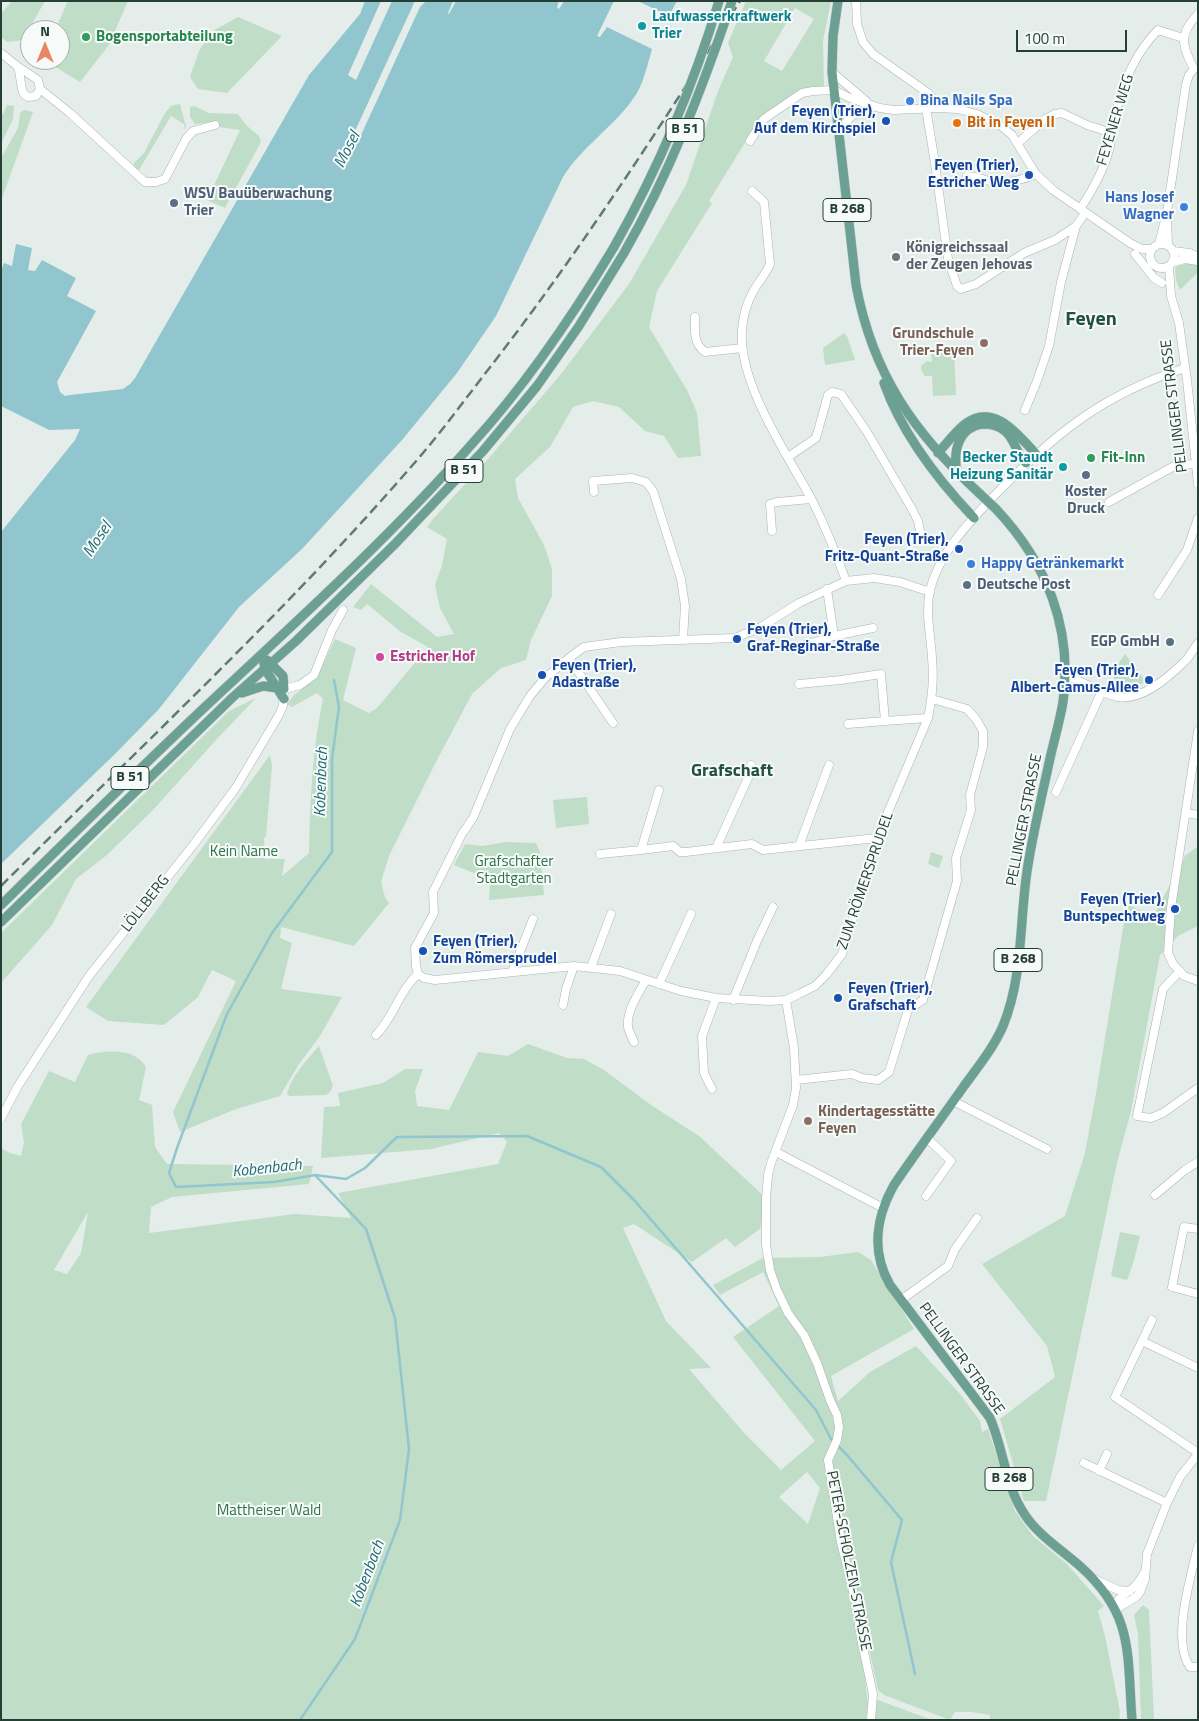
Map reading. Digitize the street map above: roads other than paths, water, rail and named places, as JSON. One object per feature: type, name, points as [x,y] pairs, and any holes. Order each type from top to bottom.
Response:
[{"type":"main road","name":"B 51","points":[[1,905],[135,774],[360,560],[472,445],[527,378],[564,327],[614,247],[644,191],[672,130],[697,66],[719,1]]},
{"type":"main road","name":"B 51","points":[[1,922],[232,697],[268,666],[395,544],[483,451],[542,378],[579,326],[624,253],[649,206],[676,150],[704,83],[732,1]]},
{"type":"main road","name":"B 268","points":[[838,1],[833,36],[832,72],[856,285],[867,330],[880,366],[910,418],[938,453],[996,510],[1023,542],[1046,582],[1061,625],[1065,655],[1065,677]]},
{"type":"main road","points":[[880,366],[884,385],[910,435],[940,480],[974,518]]},
{"type":"main road","points":[[938,453],[966,423],[974,419],[991,418],[997,419],[1010,427],[1036,454]]},
{"type":"main road","points":[[957,473],[955,454],[962,435],[973,427],[985,424],[998,426],[1011,436],[1022,460],[1026,463]]},
{"type":"main road","points":[[262,654],[281,688],[284,698]]},
{"type":"main road","points":[[268,666],[283,676],[281,688]]},
{"type":"main road","name":"PELLINGER STRASSE","points":[[1065,677],[1060,717],[1027,867],[1016,979],[1010,1007],[1002,1027],[984,1058],[894,1184],[882,1208],[878,1237],[880,1258],[888,1280],[990,1418],[1014,1496],[1025,1515],[1041,1533],[1094,1578],[1116,1609],[1126,1644],[1132,1720]]},
{"type":"main road","points":[[232,697],[258,686],[281,688]]},
{"type":"street","points":[[856,1],[857,24],[863,42],[873,54],[928,93],[935,101],[936,108]]},
{"type":"street","points":[[1198,14],[1187,27],[1183,38],[1188,58],[1196,69],[1189,75],[1186,84],[1167,212],[1151,260],[1158,267],[1185,259],[1198,261]]},
{"type":"street","name":"FEYENER WEG","points":[[1076,226],[1096,184],[1108,152],[1114,116],[1126,79],[1142,49],[1158,30],[1183,38]]},
{"type":"street","points":[[1,53],[39,82],[40,89],[36,96],[28,96],[22,91],[20,72],[17,66]]},
{"type":"street","points":[[832,72],[873,107]]},
{"type":"street","points":[[21,83],[27,76],[32,75]]},
{"type":"street","points":[[40,89],[70,113],[145,182],[156,182],[165,179],[186,139],[193,131],[215,125]]},
{"type":"street","name":"PELLINGER STRASSE","points":[[750,141],[764,119],[802,93],[834,90],[873,107],[894,110],[958,109],[990,119],[1001,126],[1018,143],[1036,174],[1053,190],[1121,238],[1142,248],[1171,248],[1198,257]]},
{"type":"street","name":"PELLINGER STRASSE","points":[[839,135],[844,123],[850,117],[873,107]]},
{"type":"street","points":[[926,108],[944,237],[948,259],[957,286],[961,289],[976,284],[1024,253],[1055,240],[1076,226]]},
{"type":"street","points":[[1018,143],[1045,119],[1062,113],[1087,125],[1112,133]]},
{"type":"street","points":[[967,176],[975,176],[988,181],[1010,182],[1023,180],[1036,174]]},
{"type":"street","points":[[752,191],[764,202],[770,264],[746,307],[742,328],[742,348],[754,390],[761,406],[828,532],[846,581]]},
{"type":"street","name":"PELLINGER STRASSE","points":[[1167,212],[1171,248],[1171,296]]},
{"type":"street","points":[[1024,410],[1037,381],[1049,346],[1061,282],[1076,226]]},
{"type":"street","name":"PELLINGER STRASSE","points":[[1121,238],[1154,278],[1162,282]]},
{"type":"street","points":[[1055,240],[1065,243],[1070,249]]},
{"type":"street","name":"PELLINGER STRASSE","points":[[1135,254],[1151,260]]},
{"type":"street","name":"PELLINGER STRASSE","points":[[1158,267],[1162,282],[1171,296],[1179,323],[1198,484]]},
{"type":"street","points":[[695,317],[698,347],[705,352],[742,348]]},
{"type":"street","name":"ZUM RÖMERSPRUDEL","points":[[418,974],[424,978],[435,980],[574,966],[591,967],[620,971],[681,991],[733,1000],[786,1000],[815,986],[842,954],[878,838],[928,718],[932,699],[933,660],[928,615],[930,592],[933,580],[947,550],[974,518],[1026,463],[1078,420],[1128,391],[1185,368]]},
{"type":"street","points":[[788,457],[816,438],[828,395],[832,392],[838,392],[867,432],[912,509],[918,521],[920,531]]},
{"type":"street","points":[[1109,502],[1176,466],[1196,464]]},
{"type":"street","points":[[594,492],[593,481],[632,478],[646,482],[653,491],[681,578],[685,606],[683,639]]},
{"type":"street","points":[[772,531],[770,504],[811,498]]},
{"type":"street","points":[[1158,595],[1187,550],[1198,518]]},
{"type":"street","points":[[376,1035],[386,1024],[409,984],[418,974],[415,948],[434,913],[433,892],[462,834],[473,818],[510,729],[530,696],[545,678],[569,658],[584,647],[621,642],[735,638],[761,627],[799,603],[846,581],[874,578],[900,582],[930,592]]},
{"type":"street","points":[[827,589],[834,636]]},
{"type":"street","points":[[281,688],[300,685],[314,675],[332,630],[343,610]]},
{"type":"street","points":[[795,648],[834,636],[873,628]]},
{"type":"street","points":[[1065,677],[1072,678],[1114,696],[1132,698],[1144,694],[1184,662],[1198,643]]},
{"type":"street","points":[[569,658],[613,723]]},
{"type":"street","points":[[799,684],[881,674],[885,721]]},
{"type":"street","points":[[283,676],[293,684],[300,685]]},
{"type":"street","name":"PELLINGER STRASSE","points":[[1056,792],[1102,691]]},
{"type":"street","name":"LÖLLBERG","points":[[1,1118],[18,1086],[89,976],[194,844],[235,789],[280,715],[284,698]]},
{"type":"street","points":[[796,1080],[852,1074],[862,1078],[878,1080],[888,1072],[908,1010],[923,1000],[957,882],[956,858],[971,810],[970,795],[983,746],[982,731],[972,714],[967,710],[932,699]]},
{"type":"street","points":[[848,724],[928,718]]},
{"type":"street","points":[[1198,731],[1171,908],[1168,953],[1173,964],[1184,976],[1198,981]]},
{"type":"street","points":[[716,848],[748,778],[751,765]]},
{"type":"street","points":[[799,846],[829,765]]},
{"type":"street","points":[[641,850],[659,790]]},
{"type":"street","points":[[1186,813],[1198,814]]},
{"type":"street","points":[[600,854],[673,846],[680,852],[686,852],[752,844],[763,850],[878,838]]},
{"type":"street","points":[[733,1000],[773,907]]},
{"type":"street","points":[[591,967],[612,914]]},
{"type":"street","points":[[659,984],[691,914]]},
{"type":"street","points":[[512,972],[533,919]]},
{"type":"street","points":[[563,1006],[566,989],[574,966]]},
{"type":"street","points":[[1180,971],[1163,990],[1137,1116],[1151,1118],[1163,1113],[1198,1088]]},
{"type":"street","points":[[634,1042],[628,1028],[628,1022],[632,1008],[646,980]]},
{"type":"street","points":[[712,1089],[704,1073],[702,1036],[716,998]]},
{"type":"street","name":"PETER-SCHOLZEN-STRASSE","points":[[786,1000],[794,1048],[796,1080],[793,1105],[768,1175],[766,1245],[770,1270],[788,1313],[804,1335],[817,1363],[837,1415],[839,1427],[837,1440],[828,1460],[841,1542],[856,1603],[861,1638],[873,1694],[870,1720]]},
{"type":"street","points":[[953,1101],[1047,1150]]},
{"type":"street","points":[[926,1196],[951,1161],[927,1138]]},
{"type":"street","points":[[776,1152],[882,1208]]},
{"type":"street","points":[[1155,1196],[1185,1170],[1198,1162]]},
{"type":"street","name":"PELLINGER STRASSE","points":[[901,1300],[948,1266],[955,1249],[977,1218]]},
{"type":"street","points":[[1198,1229],[1184,1227],[1172,1287],[1198,1294]]},
{"type":"street","points":[[1145,1571],[1136,1586],[1118,1599],[1115,1605],[1116,1609],[1136,1597],[1144,1585],[1147,1554],[1166,1503],[1180,1477],[1198,1454],[1115,1397],[1152,1320]]},
{"type":"street","points":[[1142,1342],[1198,1368]]},
{"type":"street","points":[[1099,1471],[1107,1454]]},
{"type":"street","points":[[1084,1464],[1166,1503]]},
{"type":"street","points":[[1198,1546],[1182,1630],[1185,1660],[1190,1667],[1198,1667]]},
{"type":"street","points":[[1094,1578],[1118,1590],[1130,1591]]},
{"type":"water","name":"Mosel","points":[[365,1],[381,1],[348,75],[356,80],[392,1],[415,1],[349,144],[348,148],[352,151],[420,7],[426,1],[453,1],[449,14],[456,1],[559,1],[557,7],[559,9],[564,1],[614,1],[597,36],[600,37],[607,27],[652,49],[637,93],[620,115],[580,155],[563,177],[496,316],[457,373],[402,440],[302,549],[239,607],[159,709],[1,864],[1,532],[75,440],[80,429],[49,430],[1,406],[1,271],[4,263],[12,266],[16,244],[32,248],[28,270],[35,271],[42,260],[76,278],[67,296],[96,311],[57,382],[60,392],[65,396],[123,389],[130,384],[309,75],[360,14]]},
{"type":"water","points":[[638,1],[677,1],[669,16]]},
{"type":"waterway","name":"Kobenbach","points":[[300,1720],[355,1639],[400,1520],[409,1449],[395,1318],[366,1229],[315,1175],[274,1182],[176,1187],[169,1173],[227,1014],[272,933],[332,852],[332,759],[339,707],[334,680]]},
{"type":"waterway","points":[[315,1175],[346,1179],[365,1168],[397,1137],[527,1136],[601,1167],[634,1200],[816,1410],[831,1439],[902,1520],[891,1562],[915,1674]]},
{"type":"railway","points":[[1,886],[270,620],[373,510],[423,453],[518,330],[585,238],[740,1]]},
{"type":"place","name":"Laufwasserkraftwerk Trier","points":[[642,26]]},
{"type":"place","name":"Bogensportabteilung","points":[[86,37]]},
{"type":"place","name":"Bina Nails Spa","points":[[910,101]]},
{"type":"place","name":"Feyen (Trier), Auf dem Kirchspiel","points":[[886,121]]},
{"type":"place","name":"Bit in Feyen II","points":[[957,123]]},
{"type":"place","name":"Feyen (Trier), Estricher Weg","points":[[1029,175]]},
{"type":"place","name":"WSV Bauüberwachung Trier","points":[[174,203]]},
{"type":"place","name":"Hans Josef Wagner","points":[[1184,207]]},
{"type":"place","name":"Königreichssaal der Zeugen Jehovas","points":[[896,257]]},
{"type":"place","name":"Grundschule Trier-Feyen","points":[[984,343]]},
{"type":"place","name":"Fit-Inn","points":[[1091,458]]},
{"type":"place","name":"Becker Staudt Heizung Sanitär","points":[[1063,467]]},
{"type":"place","name":"Koster Druck","points":[[1086,475]]},
{"type":"place","name":"Feyen (Trier), Fritz-Quant-Straße","points":[[959,549]]},
{"type":"place","name":"Happy Getränkemarkt","points":[[971,564]]},
{"type":"place","name":"Deutsche Post","points":[[967,585]]},
{"type":"place","name":"Feyen (Trier), Graf-Reginar-Straße","points":[[737,639]]},
{"type":"place","name":"EGP GmbH","points":[[1170,642]]},
{"type":"place","name":"Estricher Hof","points":[[380,657]]},
{"type":"place","name":"Feyen (Trier), Adastraße","points":[[542,675]]},
{"type":"place","name":"Feyen (Trier), Albert-Camus-Allee","points":[[1149,680]]},
{"type":"place","name":"Feyen (Trier), Buntspechtweg","points":[[1175,909]]},
{"type":"place","name":"Feyen (Trier), Zum Römersprudel","points":[[423,951]]},
{"type":"place","name":"Feyen (Trier), Grafschaft","points":[[838,998]]},
{"type":"place","name":"Kindertagesstätte Feyen","points":[[808,1121]]},
{"type":"district","name":"Feyen","points":[[1091,320]]},
{"type":"district","name":"Grafschaft","points":[[732,772]]},
{"type":"park label","name":"Kein Name","points":[[244,852]]},
{"type":"park label","name":"Grafschafter Stadtgarten","points":[[514,870]]},
{"type":"park label","name":"Mattheiser Wald","points":[[269,1511]]}]
